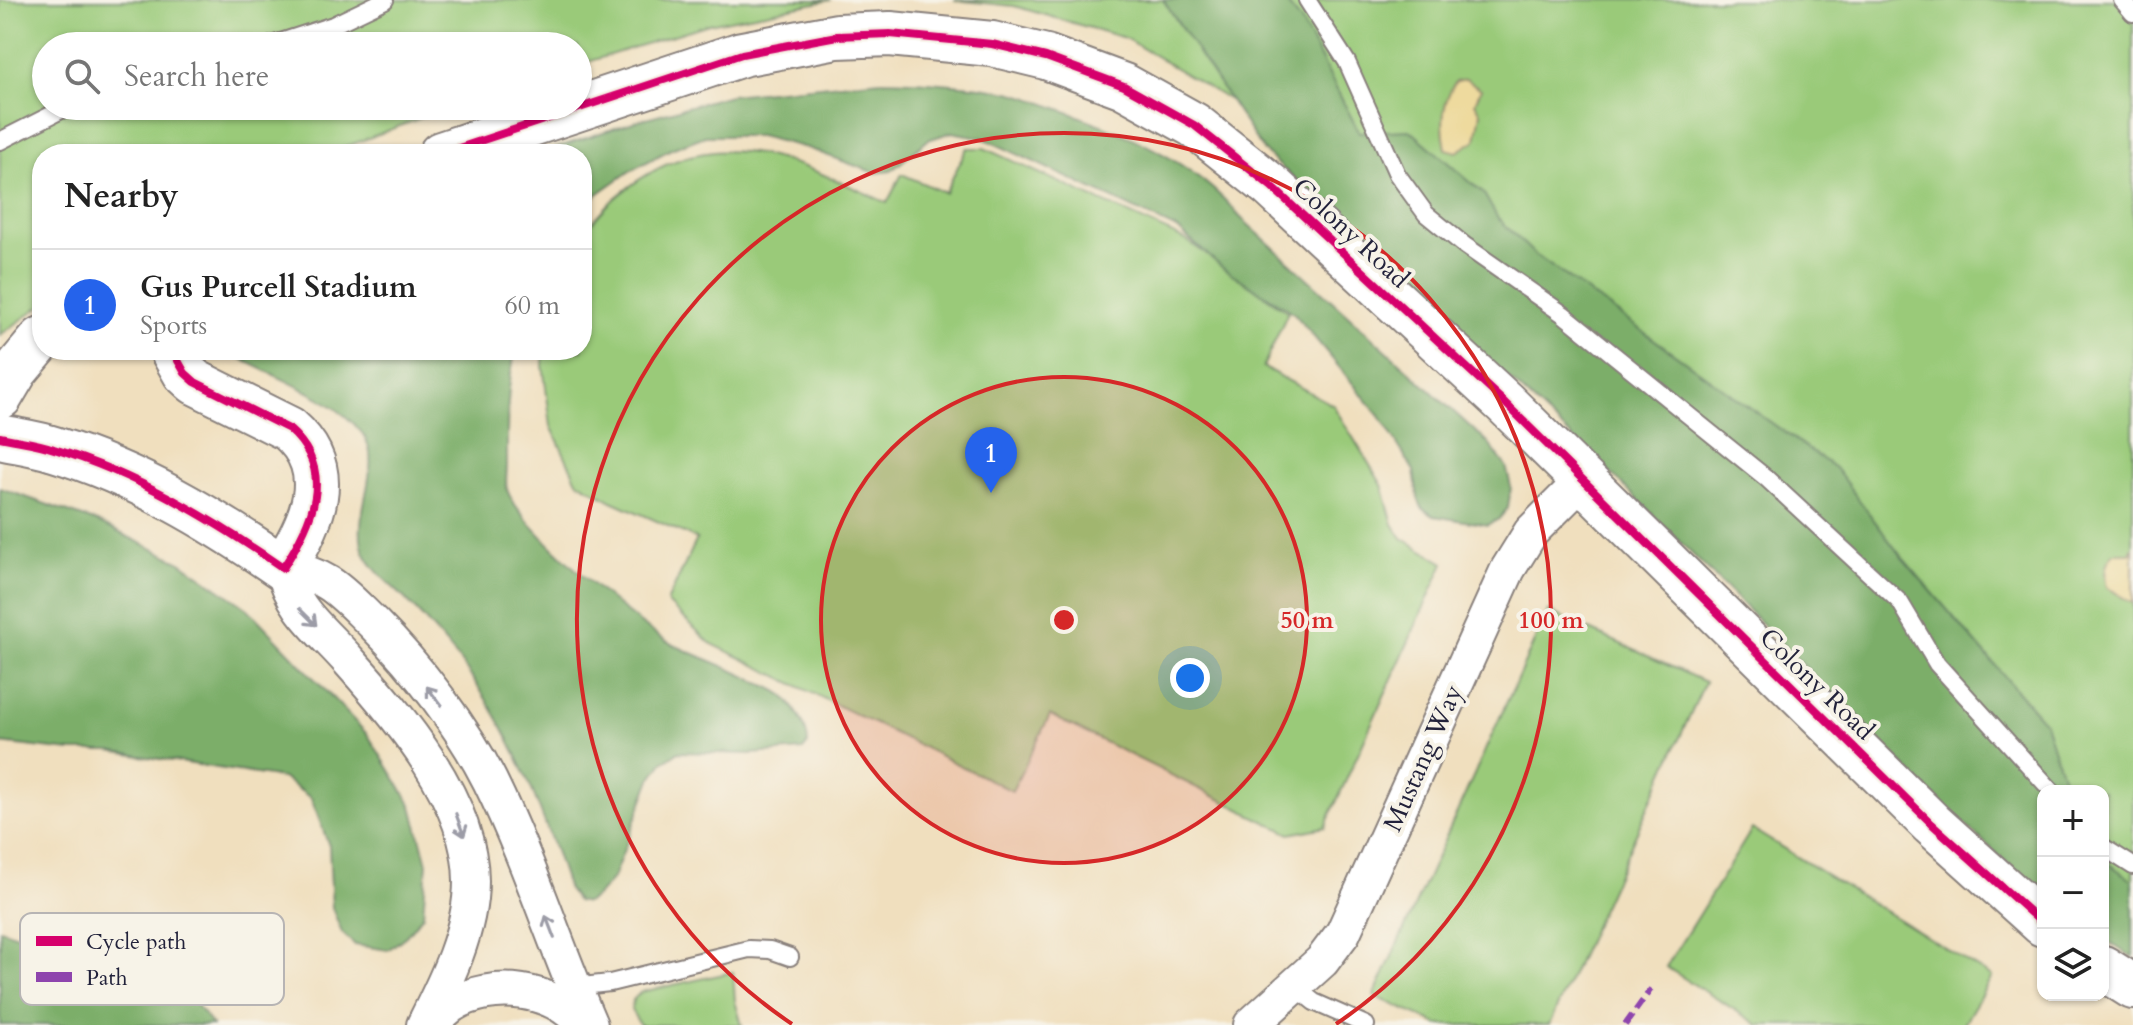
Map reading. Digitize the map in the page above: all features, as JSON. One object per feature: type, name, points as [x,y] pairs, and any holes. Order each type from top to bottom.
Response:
[{"type":"street","name":"Colony Road","points":[[592,104],[742,54],[809,40],[861,35],[919,36],[992,44],[1046,57],[1148,98],[1194,125],[1271,186],[1505,403],[1932,824],[2037,919]]},
{"type":"street","name":"Colony Road","points":[[471,144],[543,120]]},
{"type":"street","points":[[0,397],[32,351]]},
{"type":"street","points":[[178,360],[195,382],[289,429],[312,455],[317,473],[316,492],[302,535],[283,568],[288,590],[299,608],[373,687],[429,762],[462,829],[471,879],[470,903],[464,933],[426,1025]]},
{"type":"street","points":[[0,437],[52,448],[140,482],[230,532],[283,568],[324,578],[357,607],[389,639],[458,727],[489,778],[590,1025]]},
{"type":"street","name":"Mustang Way","points":[[1251,1025],[1322,961],[1346,927],[1517,553],[1531,532],[1582,481]]},
{"type":"street","points":[[2109,972],[2133,987]]},
{"type":"street","points":[[426,1025],[453,1004],[484,992],[518,990],[549,999],[577,1017],[583,1025]]},
{"type":"lane","points":[[311,32],[385,0]]},
{"type":"lane","points":[[1307,0],[1347,62],[1379,138],[1404,187],[1426,214],[1464,245],[1575,323],[1765,477],[1900,602],[1937,664],[2047,785]]},
{"type":"lane","points":[[2122,0],[2133,13]]},
{"type":"lane","points":[[0,141],[41,120]]},
{"type":"lane","points":[[2109,851],[2133,866]]},
{"type":"lane","points":[[518,990],[610,983],[749,949],[770,950],[790,957]]},
{"type":"lane","points":[[1294,986],[1314,1002],[1366,1025]]},
{"type":"green space","points":[[0,0],[831,0],[709,24],[592,61],[592,32],[32,32],[32,120],[416,120],[353,144],[32,144],[32,312],[0,335]]},
{"type":"green space","points":[[954,0],[2133,0],[2133,938],[2109,922],[2109,785],[2037,786],[1259,118],[1125,38],[1014,6]]},
{"type":"green space","points":[[1163,0],[1284,0],[1301,21],[1359,132],[1410,130],[1484,194],[1497,217],[1534,254],[1835,468],[1901,556],[2045,723],[2065,785],[2037,785],[2037,891],[1937,799],[1621,483],[1263,150]]},
{"type":"green space","points":[[881,80],[989,88],[1057,108],[1156,150],[1201,179],[1488,443],[1506,466],[1511,487],[1508,508],[1499,519],[1488,525],[1434,516],[1422,508],[1414,471],[1380,416],[1294,313],[1224,269],[1179,230],[983,138],[952,132],[928,140],[891,171],[875,173],[807,148],[759,136],[705,136],[671,149],[630,171],[592,200],[592,144],[568,144],[730,95]]},
{"type":"green space","points":[[967,148],[984,148],[1186,240],[1288,312],[1263,367],[1333,405],[1382,485],[1393,524],[1402,538],[1444,563],[1325,827],[1290,834],[1050,715],[1012,791],[710,643],[667,602],[697,539],[612,501],[577,481],[551,426],[543,360],[592,360],[592,222],[615,198],[650,173],[684,158],[717,152],[750,153],[783,160],[887,203],[902,174],[945,193]]},
{"type":"green space","points":[[243,360],[514,360],[507,421],[506,480],[507,489],[516,505],[532,526],[608,598],[657,635],[784,696],[800,718],[808,744],[803,750],[751,754],[678,752],[663,762],[651,779],[613,878],[597,896],[586,903],[577,901],[568,890],[535,798],[493,710],[450,649],[378,572],[364,552],[361,523],[370,460],[362,433],[330,405]]},
{"type":"green space","points":[[0,488],[97,522],[181,562],[248,609],[368,735],[412,806],[427,863],[423,915],[406,936],[388,950],[355,945],[342,933],[332,908],[329,846],[311,798],[282,778],[109,751],[71,751],[0,743]]},
{"type":"green space","points":[[1548,611],[1705,682],[1549,1025],[1439,1025],[1374,996]]},
{"type":"green space","points":[[1752,829],[1992,977],[1963,1025],[1759,1025],[1666,967]]},
{"type":"green space","points":[[2109,863],[2133,881],[2133,957],[2109,943]]},
{"type":"green space","points":[[0,929],[20,936],[20,1005],[197,1005],[212,1025],[0,1025]]},
{"type":"green space","points":[[733,972],[735,1001],[742,1025],[640,1025],[631,1010],[633,1000],[641,992]]},
{"type":"sand","points":[[1466,79],[1481,89],[1475,103],[1481,113],[1476,140],[1457,152],[1446,149],[1444,114],[1456,81]]},
{"type":"sand","points":[[2133,547],[2133,603],[2107,588],[2105,574],[2114,553],[2130,553]]},
{"type":"marked path","points":[[1625,1025],[1651,989]]},
{"type":"cycle path","points":[[592,104],[742,54],[837,36],[890,34],[992,44],[1046,57],[1124,86],[1194,125],[1271,186],[1505,403],[1932,824],[2037,919]]},
{"type":"cycle path","points":[[471,144],[543,120]]},
{"type":"cycle path","points":[[0,437],[54,449],[115,471],[201,515],[283,568],[303,533],[315,497],[316,480],[304,445],[289,429],[195,382],[178,360]]},
{"type":"place","name":"Gus Purcell Stadium","points":[[991,493]]}]
